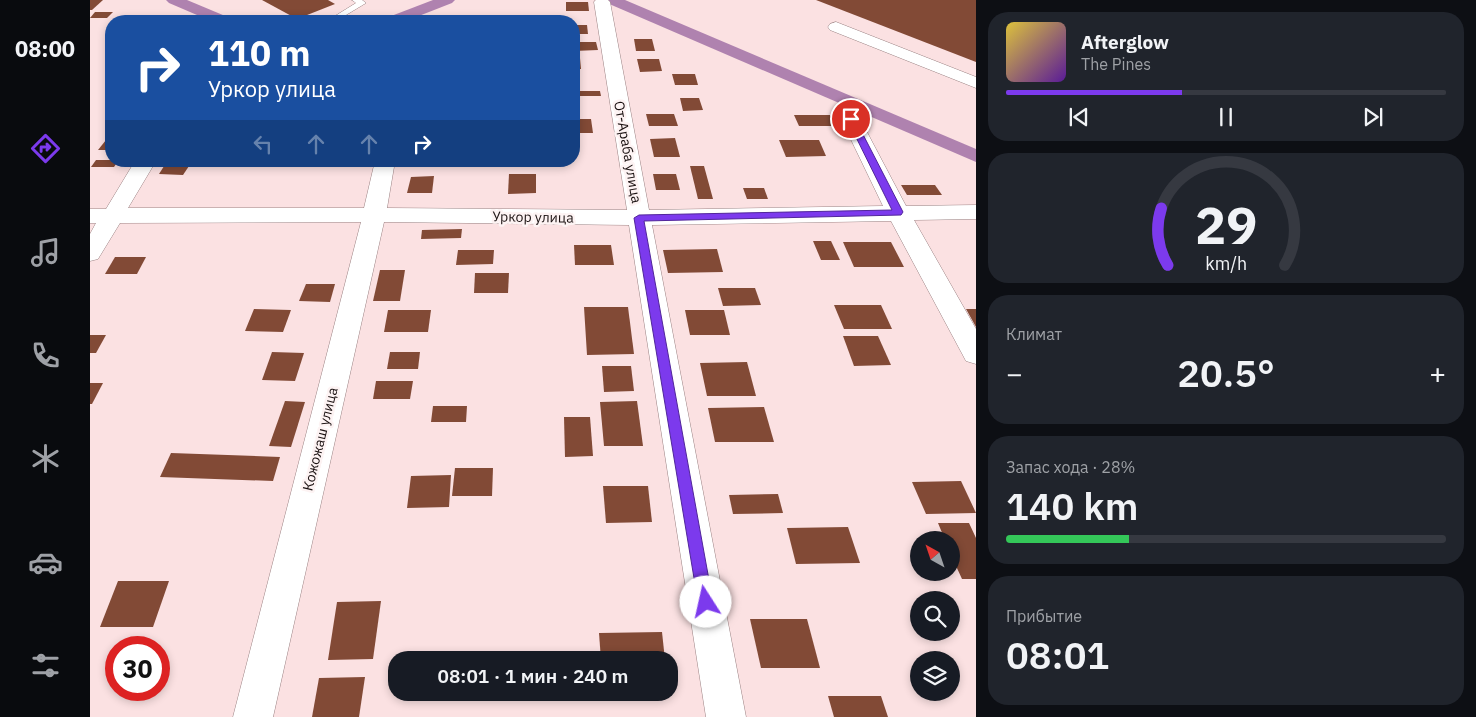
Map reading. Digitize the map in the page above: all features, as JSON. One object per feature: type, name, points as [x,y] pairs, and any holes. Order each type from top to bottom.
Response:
[{"type":"street","name":"От-Араба улица","points":[[602,2],[726,717]]},
{"type":"street","points":[[836,27],[976,83]]},
{"type":"street","points":[[851,119],[898,212],[976,352]]},
{"type":"street","points":[[90,253],[142,167]]},
{"type":"street","name":"Кожожаш улица","points":[[253,717],[374,215],[383,167]]},
{"type":"street","name":"Уркор улица","points":[[90,216],[374,215],[639,218],[976,212]]},
{"type":"lane","points":[[341,15],[362,3],[356,0]]},
{"type":"building","points":[[90,0],[103,0],[90,10]]},
{"type":"building","points":[[262,0],[328,0],[335,4],[307,15],[290,15]]},
{"type":"building","points":[[816,0],[976,0],[976,62]]},
{"type":"building","points":[[566,2],[588,2],[589,11],[566,11]]},
{"type":"building","points":[[95,12],[113,12],[110,15],[105,15],[105,18],[90,18]]},
{"type":"building","points":[[580,25],[587,25],[588,34],[580,34]]},
{"type":"building","points":[[634,39],[652,39],[655,51],[636,51]]},
{"type":"building","points":[[580,42],[596,42],[598,50],[580,51]]},
{"type":"building","points":[[637,59],[659,59],[662,71],[640,72]]},
{"type":"building","points":[[672,74],[695,74],[698,85],[675,85]]},
{"type":"building","points":[[580,91],[600,91],[601,96],[580,96]]},
{"type":"building","points":[[680,98],[699,98],[703,110],[683,111]]},
{"type":"building","points":[[646,114],[674,114],[678,126],[649,126]]},
{"type":"building","points":[[794,115],[830,115],[836,126],[799,126]]},
{"type":"building","points":[[580,119],[591,119],[593,133],[580,133]]},
{"type":"building","points":[[675,138],[680,157],[654,157],[650,139]]},
{"type":"building","points":[[779,140],[819,140],[826,156],[786,157]]},
{"type":"building","points":[[105,141],[105,150],[98,150]]},
{"type":"building","points":[[96,160],[105,160],[105,167],[91,167]]},
{"type":"building","points":[[690,166],[704,166],[713,199],[698,199]]},
{"type":"building","points":[[163,167],[188,167],[183,175],[159,174]]},
{"type":"building","points":[[509,174],[536,174],[536,193],[508,194]]},
{"type":"building","points":[[653,174],[676,174],[680,190],[656,190]]},
{"type":"building","points":[[434,176],[432,193],[407,193],[411,177]]},
{"type":"building","points":[[901,185],[935,185],[942,195],[907,195]]},
{"type":"building","points":[[743,188],[764,188],[768,199],[747,199]]},
{"type":"building","points":[[462,229],[461,238],[421,239],[422,230]]},
{"type":"building","points":[[813,241],[831,241],[840,260],[821,260]]},
{"type":"building","points":[[843,242],[891,242],[904,267],[854,267]]},
{"type":"building","points":[[574,245],[611,245],[614,265],[575,265]]},
{"type":"building","points":[[717,249],[723,272],[668,273],[663,250]]},
{"type":"building","points":[[458,250],[494,250],[493,264],[456,265]]},
{"type":"building","points":[[115,257],[146,257],[137,274],[105,274]]},
{"type":"building","points":[[380,270],[405,270],[400,301],[373,301]]},
{"type":"building","points":[[475,273],[509,273],[508,293],[474,293]]},
{"type":"building","points":[[306,284],[335,284],[330,302],[299,301]]},
{"type":"building","points":[[718,288],[755,288],[761,305],[723,306]]},
{"type":"building","points":[[834,305],[881,305],[892,329],[844,329]]},
{"type":"building","points":[[584,307],[628,307],[634,354],[587,355]]},
{"type":"building","points":[[254,309],[291,310],[283,332],[245,331]]},
{"type":"building","points":[[966,309],[976,309],[976,327]]},
{"type":"building","points":[[388,310],[431,310],[428,332],[384,332]]},
{"type":"building","points":[[685,310],[724,310],[730,335],[690,335]]},
{"type":"building","points":[[90,335],[106,335],[96,353],[90,353]]},
{"type":"building","points":[[843,336],[878,336],[891,365],[854,366]]},
{"type":"building","points":[[272,352],[304,353],[295,381],[262,380]]},
{"type":"building","points":[[390,352],[420,352],[418,369],[387,369]]},
{"type":"building","points":[[747,362],[756,396],[707,396],[700,363]]},
{"type":"building","points":[[602,366],[631,366],[634,391],[604,392]]},
{"type":"building","points":[[376,381],[413,381],[410,399],[373,399]]},
{"type":"building","points":[[90,383],[103,383],[92,404],[90,404]]},
{"type":"building","points":[[285,401],[305,402],[291,447],[269,446]]},
{"type":"building","points":[[637,401],[643,446],[604,446],[600,402]]},
{"type":"building","points":[[433,406],[467,406],[466,422],[431,422]]},
{"type":"building","points":[[764,407],[774,442],[715,442],[708,408]]},
{"type":"building","points":[[564,417],[590,417],[593,456],[565,457]]},
{"type":"building","points":[[171,453],[280,457],[273,481],[160,477]]},
{"type":"building","points":[[455,468],[493,468],[492,496],[452,496]]},
{"type":"building","points":[[451,475],[449,507],[407,508],[411,476]]},
{"type":"building","points":[[961,481],[976,513],[926,514],[912,482]]},
{"type":"building","points":[[603,486],[648,486],[652,522],[606,523]]},
{"type":"building","points":[[778,494],[783,513],[733,514],[729,495]]},
{"type":"building","points":[[938,523],[969,523],[976,538],[976,579],[962,579],[960,575],[960,531],[941,531]]},
{"type":"building","points":[[848,527],[860,563],[796,564],[787,528]]},
{"type":"building","points":[[118,581],[169,581],[153,627],[100,627]]},
{"type":"building","points":[[381,601],[373,659],[328,660],[337,602]]},
{"type":"building","points":[[750,619],[807,619],[820,668],[761,668]]},
{"type":"building","points":[[662,632],[664,651],[600,651],[599,633]]},
{"type":"building","points":[[365,677],[359,717],[312,717],[319,678]]},
{"type":"building","points":[[828,696],[881,696],[888,717],[834,717]]},
{"type":"waterway","points":[[174,0],[210,15]]},
{"type":"waterway","points":[[408,15],[447,0]]},
{"type":"waterway","points":[[612,0],[976,156]]},
{"type":"route","points":[[706,602],[639,218],[898,212],[851,119]]}]
